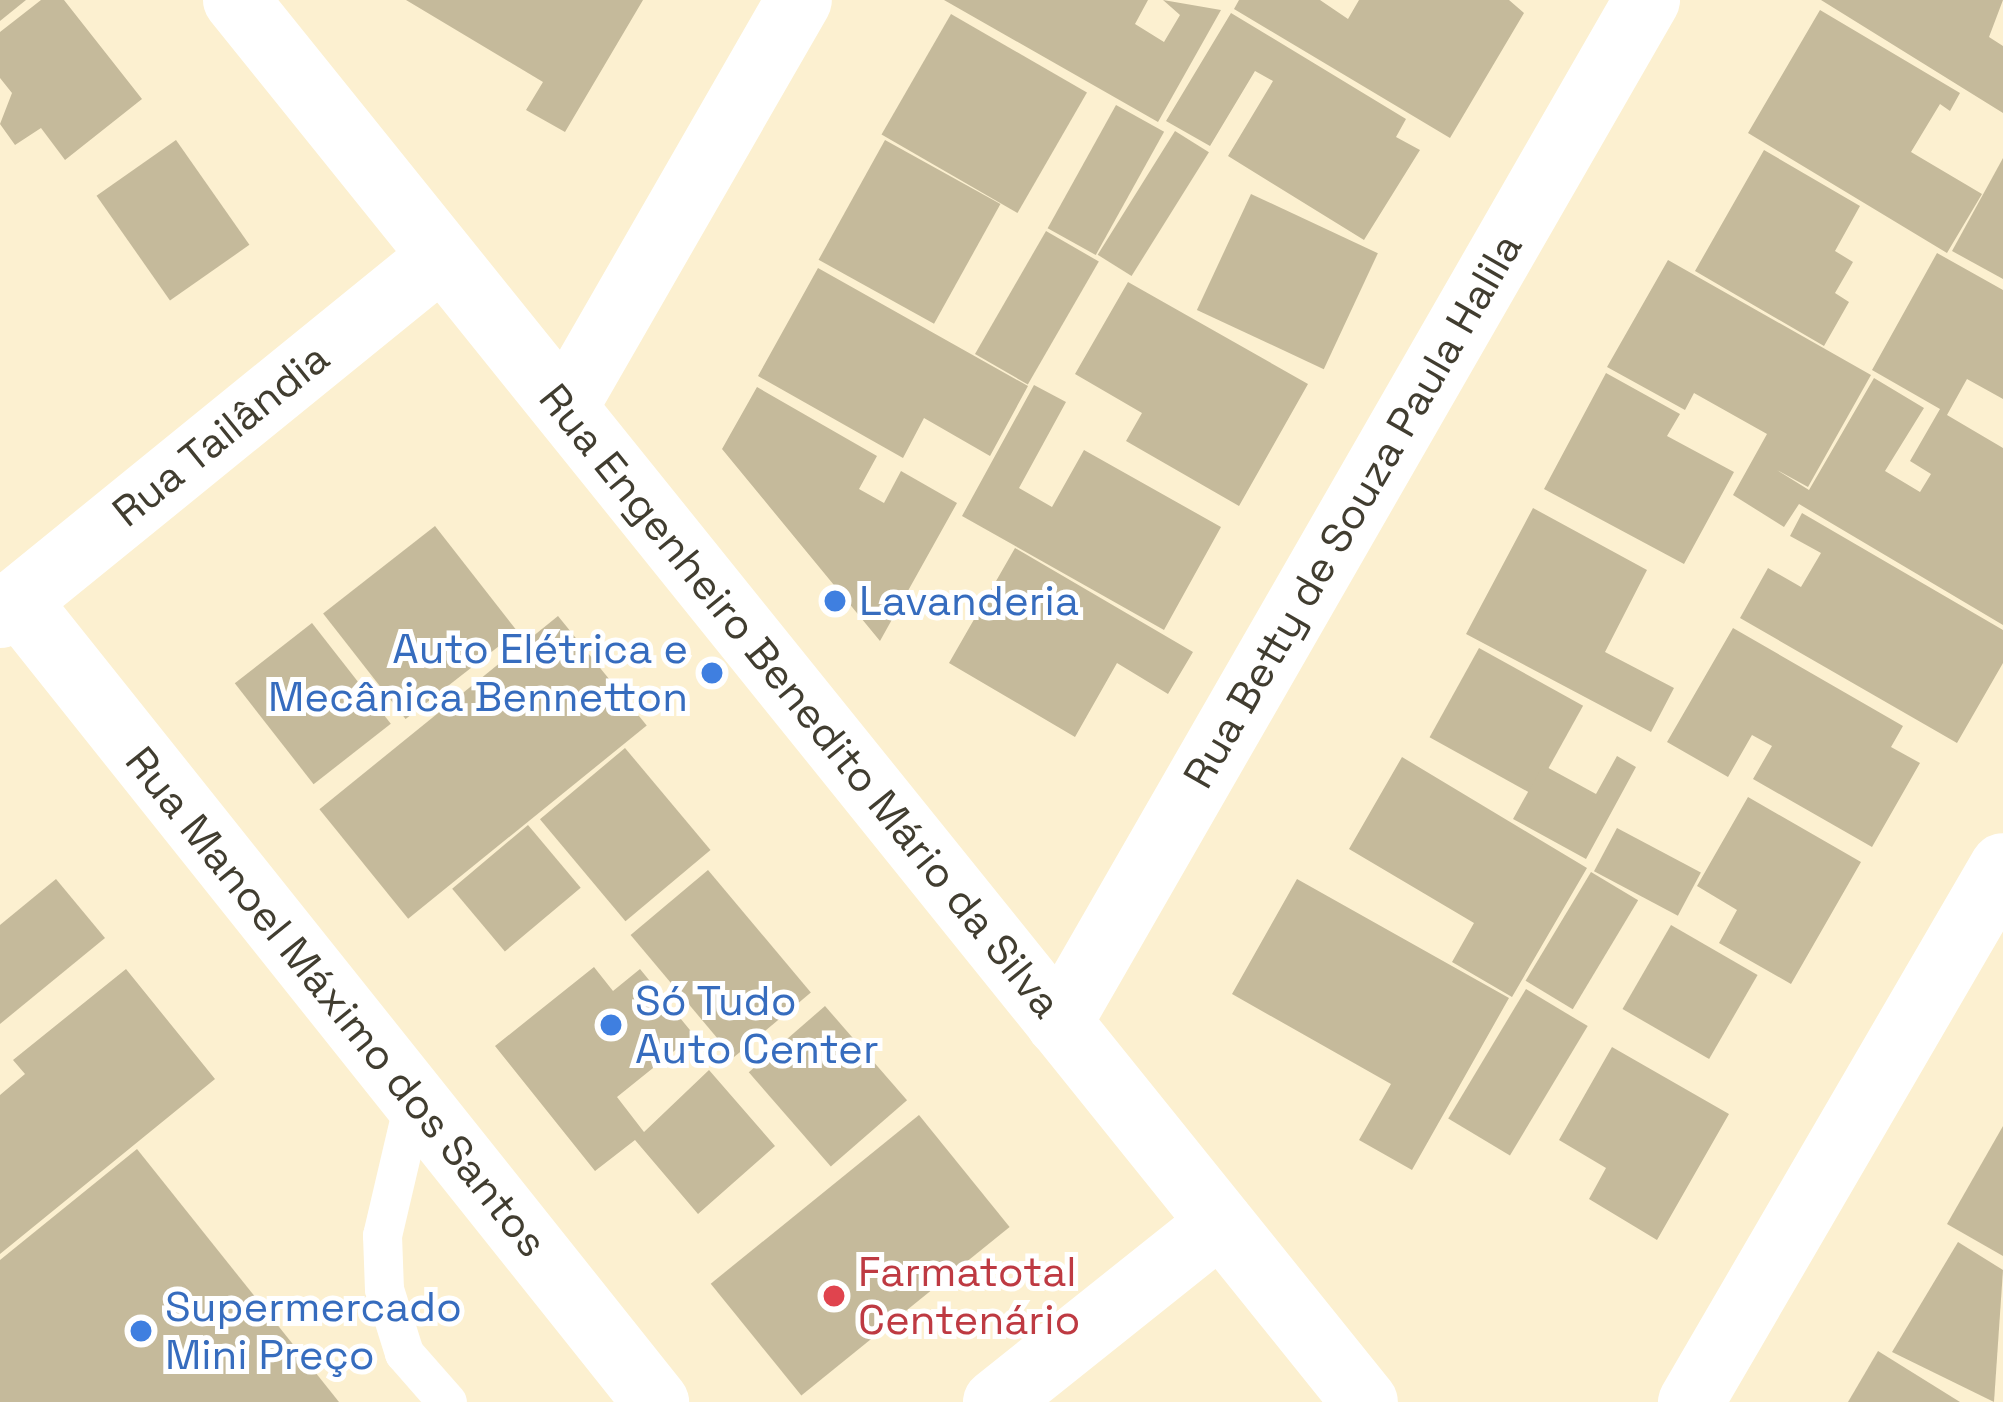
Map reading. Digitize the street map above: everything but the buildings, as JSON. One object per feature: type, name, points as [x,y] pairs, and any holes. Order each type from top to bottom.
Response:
[{"type":"street","name":"Rua Engenheiro Benedito Mário da Silva","points":[[236,0],[1365,1402]]},
{"type":"street","points":[[565,407],[799,0]]},
{"type":"street","name":"Rua Betty de Souza Paula Halila","points":[[1059,1023],[1647,0]]},
{"type":"street","name":"Rua Tailândia","points":[[9,608],[442,256]]},
{"type":"street","name":"Rua Manoel Máximo dos Santos","points":[[9,608],[656,1402]]},
{"type":"street","points":[[1691,1402],[2003,866]]},
{"type":"street","points":[[996,1402],[1220,1223]]},
{"type":"lane","points":[[414,1100],[382,1235],[384,1289],[404,1354],[447,1402]]},
{"type":"place","name":"Lavanderia","points":[[835,601]]},
{"type":"place","name":"Auto Elétrica e Mecânica Bennetton","points":[[712,673]]},
{"type":"place","name":"Só Tudo Auto Center","points":[[611,1025]]},
{"type":"place","name":"Farmatotal Centenário","points":[[834,1296]]},
{"type":"place","name":"Supermercado Mini Preço","points":[[141,1331]]}]
